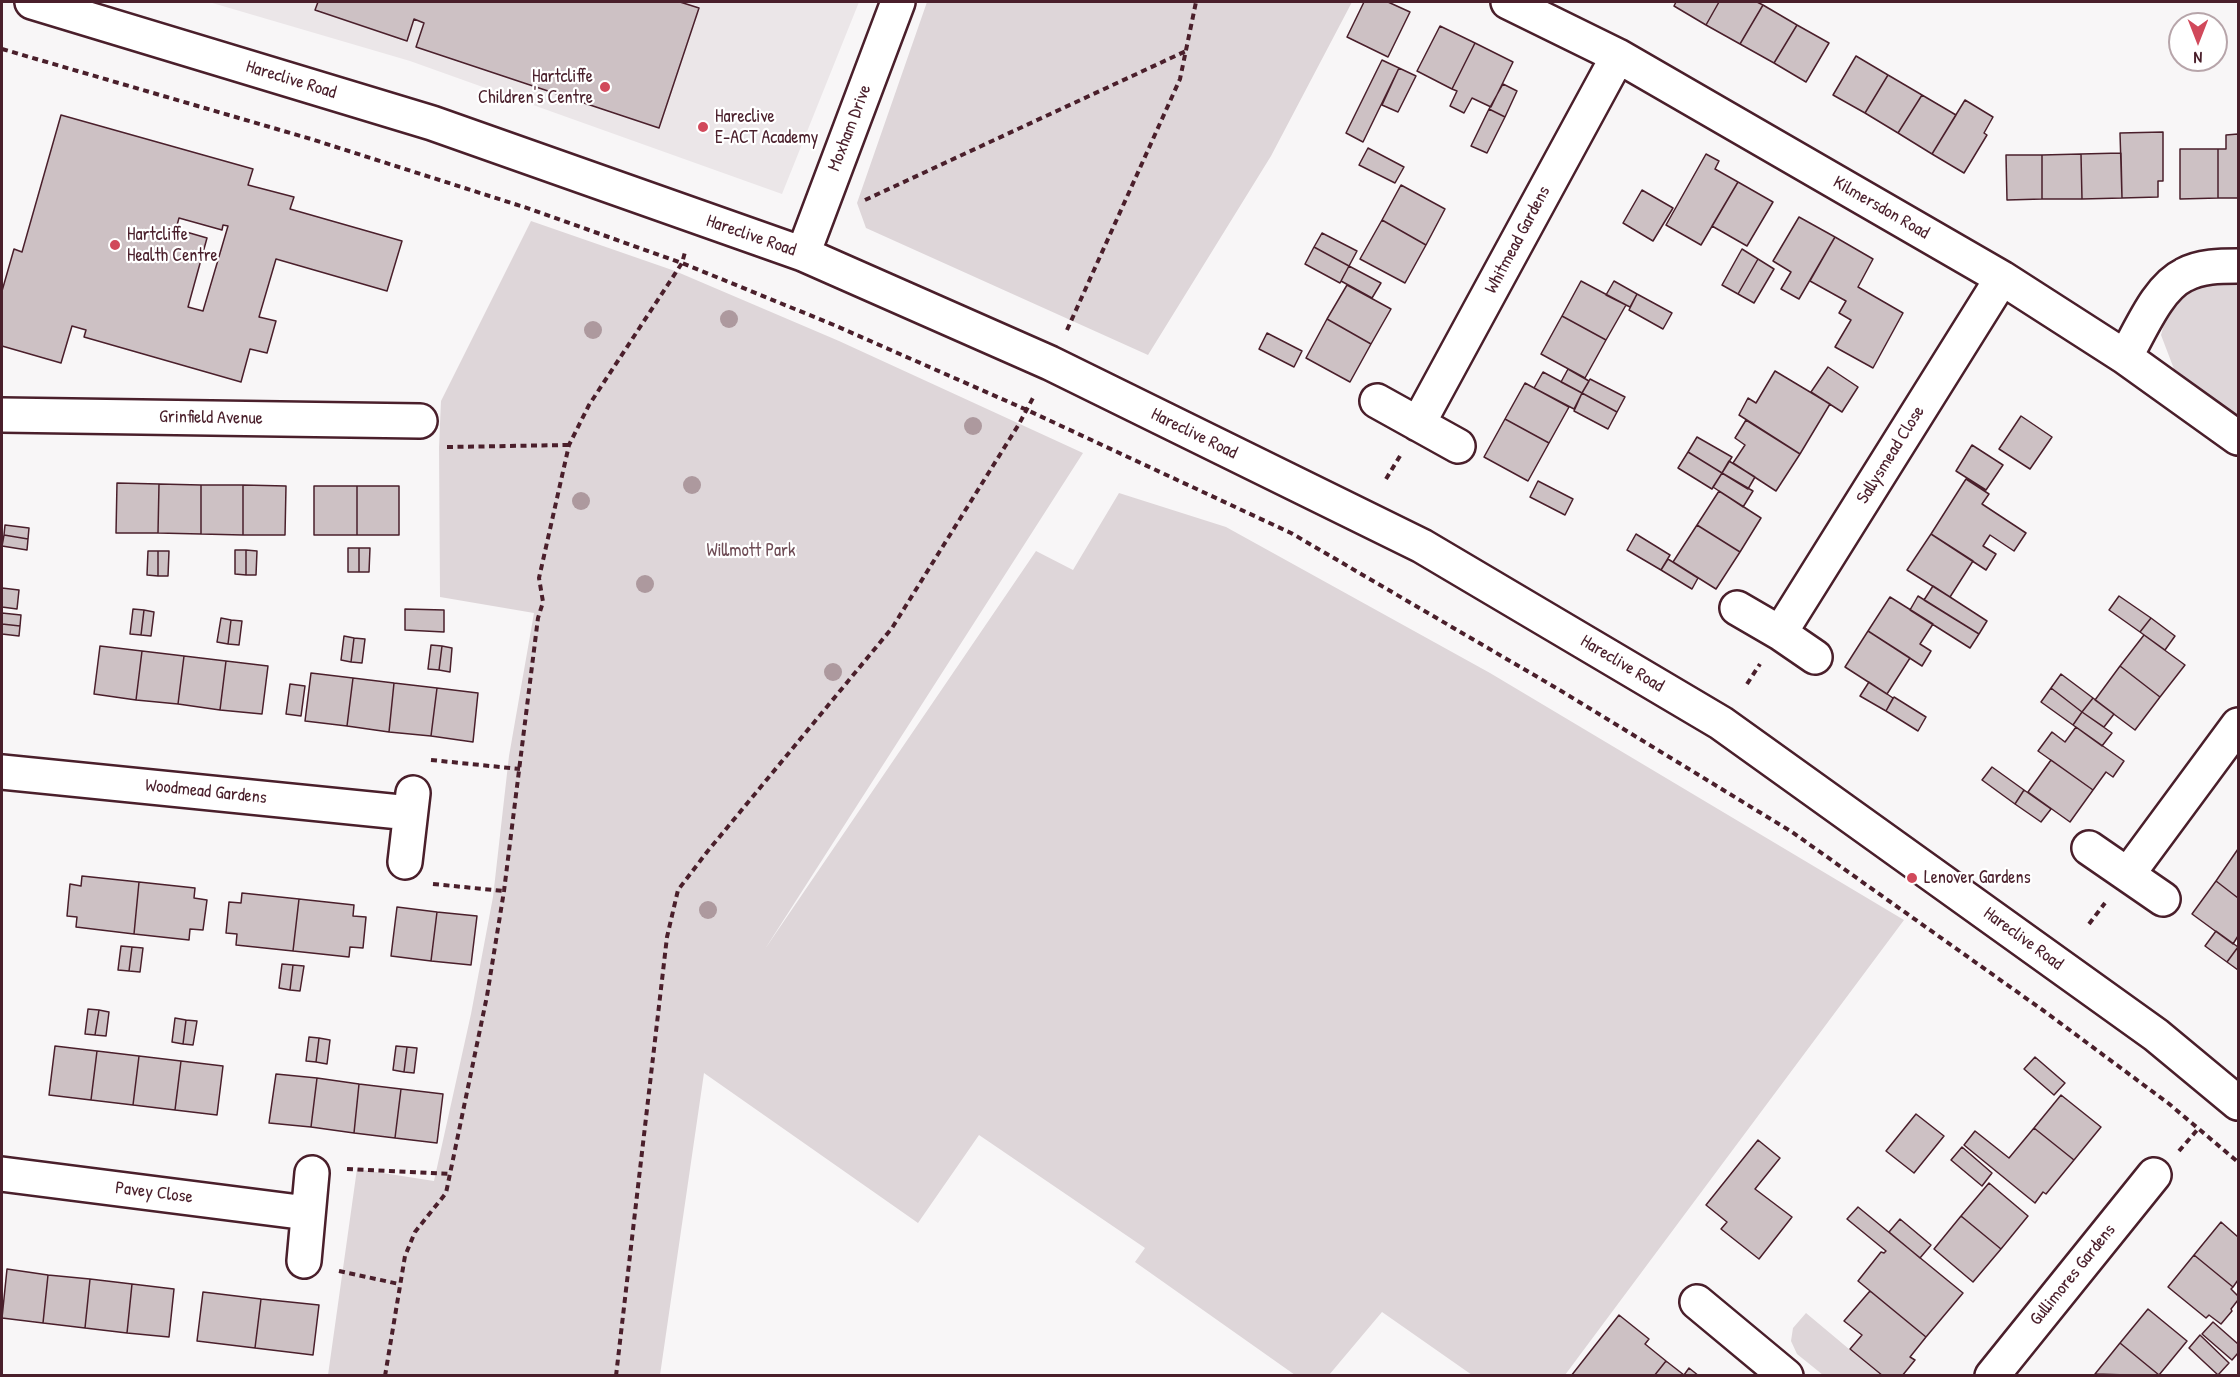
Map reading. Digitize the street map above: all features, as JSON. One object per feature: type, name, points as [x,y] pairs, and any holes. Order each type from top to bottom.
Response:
[{"type":"street","name":"Hareclive Road","points":[[32,2],[432,123],[802,254],[1050,363],[1422,546],[1721,723],[2156,1035],[2238,1103]]},
{"type":"street","name":"Moxham Drive","points":[[802,254],[898,2]]},
{"type":"street","name":"Kilmersdon Road","points":[[1508,2],[1618,56],[2002,278],[2125,357],[2238,438]]},
{"type":"street","name":"Whitmead Gardens","points":[[1418,424],[1618,56]]},
{"type":"street","points":[[2125,357],[2163,291],[2170,285],[2183,275],[2215,266],[2238,266]]},
{"type":"street","name":"Sallysmead Close","points":[[1780,633],[2002,278]]},
{"type":"street","points":[[1377,401],[1458,446]]},
{"type":"street","name":"Grinfield Avenue","points":[[2,415],[420,421]]},
{"type":"street","points":[[1737,608],[1815,657]]},
{"type":"street","points":[[2128,874],[2238,724]]},
{"type":"street","name":"Woodmead Gardens","points":[[2,772],[412,802]]},
{"type":"street","points":[[405,862],[412,802]]},
{"type":"street","points":[[2089,848],[2163,899]]},
{"type":"street","points":[[304,1261],[312,1173]]},
{"type":"street","name":"Pavey Close","points":[[2,1174],[307,1213]]},
{"type":"street","name":"Gullimores Gardens","points":[[1992,1376],[2154,1174]]},
{"type":"street","points":[[1696,1302],[1786,1376]]},
{"type":"path","points":[[616,1376],[667,937],[678,890],[706,852],[892,628],[1027,410],[1073,319],[1180,79],[1196,2]]},
{"type":"path","points":[[2,49],[311,139],[524,207],[681,263],[834,325],[1027,410],[1292,534],[1558,689],[1782,825],[2168,1102],[2238,1162]]},
{"type":"path","points":[[857,203],[1186,51]]},
{"type":"path","points":[[385,1376],[405,1256],[414,1232],[446,1192],[487,996],[504,891],[538,618],[543,602],[539,578],[569,445],[589,405],[681,263],[697,217]]},
{"type":"path","points":[[420,421],[439,447],[569,445]]},
{"type":"path","points":[[1747,684],[1751,678]]},
{"type":"path","points":[[412,802],[416,758],[520,769]]},
{"type":"path","points":[[405,862],[404,881],[504,891]]},
{"type":"path","points":[[2089,924],[2095,917]]},
{"type":"path","points":[[312,1173],[357,1168],[451,1174]]},
{"type":"path","points":[[304,1261],[399,1284]]},
{"type":"shaded area","name":"Hareclive E-ACT Academy","points":[[209,2],[859,2],[782,194],[410,61]]},
{"type":"green space","points":[[927,2],[1352,2],[1271,156],[1148,355],[866,228],[857,203]]},
{"type":"green space","name":"Willmott Park","points":[[531,221],[675,271],[839,341],[1083,453],[765,949],[1036,551],[1073,570],[1119,493],[1226,527],[1490,673],[1904,920],[1565,1375],[1472,1375],[1382,1312],[1329,1375],[1295,1375],[1135,1262],[1145,1248],[979,1135],[918,1223],[704,1073],[660,1375],[328,1375],[357,1169],[434,1181],[471,1014],[493,897],[509,756],[534,613],[440,597],[441,401]]},
{"type":"green space","points":[[2209,284],[2238,284],[2238,416],[2174,369],[2161,335],[2168,310],[2188,291]]},
{"type":"green space","points":[[1806,1313],[1880,1375],[1823,1375],[1797,1354],[1791,1341],[1793,1328]]},
{"type":"building","name":"Hartcliffe Children's Centre","points":[[318,2],[680,2],[699,8],[659,128],[416,47],[424,23],[414,19],[407,41],[315,10]]},
{"type":"building","points":[[1364,2],[1388,2],[1410,12],[1388,57],[1347,37]]},
{"type":"building","points":[[1676,2],[1719,2],[1706,25],[1674,6]]},
{"type":"building","points":[[1719,2],[1757,2],[1763,5],[1740,44],[1706,25]]},
{"type":"building","points":[[1763,5],[1797,25],[1774,63],[1740,44]]},
{"type":"building","points":[[1797,25],[1829,43],[1806,82],[1774,63]]},
{"type":"building","points":[[1440,26],[1475,43],[1452,89],[1417,71]]},
{"type":"building","points":[[1475,43],[1513,62],[1491,107],[1472,98],[1464,113],[1450,106],[1457,91],[1452,89]]},
{"type":"building","points":[[1856,56],[1888,75],[1865,113],[1833,95]]},
{"type":"building","points":[[1382,60],[1399,68],[1363,142],[1346,133]]},
{"type":"building","points":[[1399,68],[1416,76],[1398,112],[1382,105]]},
{"type":"building","points":[[1888,75],[1922,95],[1898,133],[1865,113]]},
{"type":"building","points":[[1503,84],[1517,91],[1505,117],[1489,109]]},
{"type":"building","points":[[1922,95],[1956,115],[1932,154],[1898,133]]},
{"type":"building","points":[[1965,100],[1993,117],[1984,133],[1987,135],[1964,173],[1932,154]]},
{"type":"building","points":[[1489,109],[1505,117],[1487,153],[1471,146]]},
{"type":"building","name":"Hartcliffe Health Centre","points":[[61,115],[253,169],[248,185],[294,197],[290,209],[402,241],[387,291],[276,259],[259,317],[276,321],[267,353],[250,349],[241,382],[84,337],[86,330],[72,326],[61,363],[2,346],[2,291],[14,249],[22,252]],"holes":[[[179,218],[222,230],[223,225],[228,226],[203,311],[188,307],[207,238],[176,229]]]},
{"type":"building","points":[[2163,132],[2163,181],[2158,181],[2158,197],[2122,198],[2120,133]]},
{"type":"building","points":[[2238,134],[2238,198],[2218,198],[2218,149],[2226,149],[2226,135]]},
{"type":"building","points":[[1368,148],[1404,167],[1395,183],[1359,165]]},
{"type":"building","points":[[2180,149],[2218,149],[2218,198],[2180,199]]},
{"type":"building","points":[[2121,153],[2122,198],[2082,199],[2081,154]]},
{"type":"building","points":[[1706,154],[1719,161],[1715,169],[1738,182],[1701,245],[1666,225]]},
{"type":"building","points":[[2081,154],[2082,199],[2042,199],[2042,155]]},
{"type":"building","points":[[2006,155],[2042,155],[2042,199],[2007,200]]},
{"type":"building","points":[[1738,182],[1773,202],[1747,246],[1712,226]]},
{"type":"building","points":[[1401,185],[1445,209],[1426,245],[1382,220]]},
{"type":"building","points":[[1642,190],[1673,208],[1653,241],[1623,223]]},
{"type":"building","points":[[1799,217],[1835,237],[1799,299],[1781,289],[1791,272],[1773,261]]},
{"type":"building","points":[[1382,220],[1426,245],[1405,283],[1360,259]]},
{"type":"building","points":[[1322,233],[1357,251],[1349,266],[1314,247]]},
{"type":"building","points":[[1835,237],[1873,259],[1858,287],[1903,313],[1873,368],[1835,347],[1851,320],[1839,313],[1846,301],[1810,281]]},
{"type":"building","points":[[1314,247],[1349,266],[1340,283],[1305,264]]},
{"type":"building","points":[[1742,249],[1758,259],[1738,294],[1722,285]]},
{"type":"building","points":[[1758,259],[1774,269],[1754,303],[1738,294]]},
{"type":"building","points":[[1349,266],[1381,283],[1372,298],[1341,281]]},
{"type":"building","points":[[1581,281],[1626,305],[1606,340],[1562,316]]},
{"type":"building","points":[[1614,281],[1637,294],[1630,307],[1606,295]]},
{"type":"building","points":[[1347,285],[1391,309],[1371,344],[1327,319]]},
{"type":"building","points":[[1637,294],[1672,313],[1663,329],[1629,310]]},
{"type":"building","points":[[1562,316],[1606,340],[1585,378],[1541,354]]},
{"type":"building","points":[[1327,319],[1371,344],[1350,382],[1306,358]]},
{"type":"building","points":[[1267,333],[1302,351],[1294,367],[1259,349]]},
{"type":"building","points":[[1828,367],[1858,387],[1842,412],[1811,392]]},
{"type":"building","points":[[1568,369],[1589,381],[1582,393],[1561,382]]},
{"type":"building","points":[[1775,371],[1830,404],[1800,454],[1739,415],[1748,398],[1756,403]]},
{"type":"building","points":[[1543,372],[1582,393],[1574,409],[1534,388]]},
{"type":"building","points":[[1590,379],[1625,397],[1617,412],[1582,393]]},
{"type":"building","points":[[1525,383],[1569,407],[1549,443],[1505,419]]},
{"type":"building","points":[[1582,393],[1617,412],[1608,429],[1574,411]]},
{"type":"building","points":[[2021,416],[2052,437],[2030,469],[1999,449]]},
{"type":"building","points":[[1505,419],[1549,443],[1528,481],[1484,457]]},
{"type":"building","points":[[1746,420],[1800,454],[1776,491],[1733,463],[1745,445],[1735,438]]},
{"type":"building","points":[[1697,437],[1732,457],[1722,473],[1688,452]]},
{"type":"building","points":[[1972,445],[2003,465],[1986,490],[1956,471]]},
{"type":"building","points":[[1688,452],[1722,473],[1712,489],[1678,468]]},
{"type":"building","points":[[1729,461],[1755,477],[1748,489],[1722,473]]},
{"type":"building","points":[[1722,473],[1753,491],[1743,507],[1713,487]]},
{"type":"building","points":[[1966,479],[1989,494],[1982,504],[2026,533],[2014,551],[1990,535],[1983,546],[1996,554],[1986,570],[1931,534]]},
{"type":"building","points":[[1538,481],[1573,499],[1565,515],[1530,497]]},
{"type":"building","points":[[117,483],[159,484],[158,533],[116,533]]},
{"type":"building","points":[[159,484],[201,485],[201,534],[158,533]]},
{"type":"building","points":[[201,485],[243,485],[243,535],[201,534]]},
{"type":"building","points":[[243,485],[286,486],[285,535],[243,535]]},
{"type":"building","points":[[314,486],[357,486],[357,535],[314,535]]},
{"type":"building","points":[[357,486],[399,486],[399,535],[357,535]]},
{"type":"building","points":[[1719,491],[1761,518],[1740,552],[1697,525]]},
{"type":"building","points":[[5,525],[29,528],[28,539],[4,535]]},
{"type":"building","points":[[1697,525],[1740,552],[1716,589],[1673,562]]},
{"type":"building","points":[[1636,534],[1670,555],[1661,570],[1627,550]]},
{"type":"building","points":[[1931,534],[1973,561],[1950,597],[1907,570]]},
{"type":"building","points":[[4,535],[28,539],[27,550],[2,546]]},
{"type":"building","points":[[348,548],[359,548],[359,572],[348,572]]},
{"type":"building","points":[[359,548],[370,548],[369,572],[359,572]]},
{"type":"building","points":[[235,550],[246,550],[246,575],[235,574]]},
{"type":"building","points":[[246,550],[257,551],[256,575],[246,575]]},
{"type":"building","points":[[148,551],[158,551],[158,576],[147,575]]},
{"type":"building","points":[[158,551],[169,551],[168,576],[158,576]]},
{"type":"building","points":[[1668,559],[1698,578],[1692,589],[1661,570]]},
{"type":"building","points":[[1933,586],[1987,621],[1979,634],[1924,600]]},
{"type":"building","points":[[2,588],[19,590],[17,609],[2,607]]},
{"type":"building","points":[[1918,596],[1979,634],[1970,648],[1910,610]]},
{"type":"building","points":[[2119,596],[2151,618],[2140,632],[2109,610]]},
{"type":"building","points":[[1890,597],[1933,624],[1920,644],[1931,651],[1922,666],[1868,631]]},
{"type":"building","points":[[133,609],[144,610],[141,635],[130,634]]},
{"type":"building","points":[[405,609],[444,610],[444,632],[405,630]]},
{"type":"building","points":[[144,610],[154,612],[151,636],[141,635]]},
{"type":"building","points":[[2,613],[21,615],[20,626],[2,624]]},
{"type":"building","points":[[221,618],[231,620],[228,644],[217,642]]},
{"type":"building","points":[[2151,618],[2175,636],[2165,650],[2140,632]]},
{"type":"building","points":[[231,620],[242,621],[239,645],[228,644]]},
{"type":"building","points":[[2,624],[20,626],[19,636],[2,634]]},
{"type":"building","points":[[1868,631],[1910,658],[1887,694],[1845,667]]},
{"type":"building","points":[[2144,635],[2185,665],[2160,697],[2120,666]]},
{"type":"building","points":[[344,636],[354,638],[351,662],[341,660]]},
{"type":"building","points":[[354,638],[365,639],[362,663],[351,662]]},
{"type":"building","points":[[431,645],[442,646],[439,670],[428,669]]},
{"type":"building","points":[[100,646],[142,651],[136,700],[94,694]]},
{"type":"building","points":[[442,646],[452,648],[450,672],[439,670]]},
{"type":"building","points":[[142,651],[184,656],[178,704],[136,700]]},
{"type":"building","points":[[184,656],[226,661],[220,710],[178,704]]},
{"type":"building","points":[[226,661],[268,666],[262,714],[220,710]]},
{"type":"building","points":[[2120,666],[2160,697],[2135,730],[2095,700]]},
{"type":"building","points":[[311,673],[353,678],[347,726],[305,721]]},
{"type":"building","points":[[2061,674],[2093,698],[2082,712],[2051,688]]},
{"type":"building","points":[[353,678],[394,683],[389,732],[347,726]]},
{"type":"building","points":[[1869,682],[1893,698],[1886,711],[1860,696]]},
{"type":"building","points":[[394,683],[437,688],[431,736],[389,732]]},
{"type":"building","points":[[290,684],[305,686],[301,716],[286,714]]},
{"type":"building","points":[[437,688],[478,693],[473,742],[431,736]]},
{"type":"building","points":[[2051,688],[2082,712],[2073,725],[2041,702]]},
{"type":"building","points":[[1894,697],[1926,717],[1918,731],[1886,711]]},
{"type":"building","points":[[2093,698],[2114,714],[2104,727],[2082,712]]},
{"type":"building","points":[[2082,712],[2112,733],[2102,746],[2073,725]]},
{"type":"building","points":[[2076,727],[2124,761],[2113,777],[2106,772],[2093,790],[2038,751],[2052,732],[2065,742]]},
{"type":"building","points":[[2051,760],[2093,790],[2070,822],[2028,792]]},
{"type":"building","points":[[1992,767],[2024,790],[2015,804],[1982,780]]},
{"type":"building","points":[[2024,790],[2051,809],[2041,822],[2015,804]]},
{"type":"building","points":[[2238,849],[2238,898],[2216,881]]},
{"type":"building","points":[[82,876],[139,882],[134,934],[76,927],[77,917],[67,916],[70,884],[81,886]]},
{"type":"building","points":[[2216,881],[2238,898],[2238,936],[2233,944],[2192,914]]},
{"type":"building","points":[[139,882],[195,888],[194,898],[207,900],[203,930],[190,929],[189,940],[134,934]]},
{"type":"building","points":[[242,893],[299,899],[293,951],[236,945],[237,934],[226,933],[229,902],[241,903]]},
{"type":"building","points":[[299,899],[354,905],[353,916],[366,917],[363,948],[350,947],[349,957],[293,951]]},
{"type":"building","points":[[397,907],[437,912],[431,961],[391,956]]},
{"type":"building","points":[[437,912],[477,916],[471,965],[431,961]]},
{"type":"building","points":[[2216,931],[2238,947],[2227,962],[2205,946]]},
{"type":"building","points":[[121,946],[132,947],[129,971],[118,970]]},
{"type":"building","points":[[132,947],[143,948],[140,972],[129,971]]},
{"type":"building","points":[[2238,947],[2238,970],[2227,962]]},
{"type":"building","points":[[282,964],[293,965],[290,990],[279,988]]},
{"type":"building","points":[[293,965],[304,966],[300,991],[290,990]]},
{"type":"building","points":[[88,1009],[99,1010],[95,1035],[85,1034]]},
{"type":"building","points":[[99,1010],[109,1012],[106,1036],[95,1035]]},
{"type":"building","points":[[175,1018],[186,1020],[183,1044],[172,1042]]},
{"type":"building","points":[[186,1020],[197,1021],[193,1045],[183,1044]]},
{"type":"building","points":[[309,1037],[319,1038],[316,1062],[306,1061]]},
{"type":"building","points":[[319,1038],[330,1040],[327,1064],[316,1062]]},
{"type":"building","points":[[55,1046],[97,1051],[91,1100],[49,1095]]},
{"type":"building","points":[[396,1046],[407,1047],[404,1072],[393,1070]]},
{"type":"building","points":[[407,1047],[417,1048],[414,1073],[404,1072]]},
{"type":"building","points":[[97,1051],[139,1056],[133,1105],[91,1100]]},
{"type":"building","points":[[139,1056],[181,1061],[175,1110],[133,1105]]},
{"type":"building","points":[[2035,1057],[2065,1083],[2054,1095],[2024,1069]]},
{"type":"building","points":[[181,1061],[223,1066],[217,1115],[175,1110]]},
{"type":"building","points":[[276,1074],[317,1078],[311,1127],[269,1123]]},
{"type":"building","points":[[317,1078],[359,1084],[354,1133],[311,1127]]},
{"type":"building","points":[[359,1084],[401,1089],[395,1138],[354,1133]]},
{"type":"building","points":[[401,1089],[443,1094],[437,1143],[395,1138]]},
{"type":"building","points":[[2061,1095],[2101,1127],[2074,1160],[2034,1128]]},
{"type":"building","points":[[1916,1114],[1944,1136],[1914,1173],[1886,1151]]},
{"type":"building","points":[[2034,1128],[2074,1160],[2046,1194],[2043,1192],[2035,1203],[1964,1145],[1975,1131],[2009,1158]]},
{"type":"building","points":[[1758,1140],[1780,1158],[1755,1189],[1792,1217],[1759,1259],[1721,1229],[1727,1222],[1706,1205]]},
{"type":"building","points":[[1962,1147],[1992,1173],[1982,1186],[1951,1160]]},
{"type":"building","points":[[1989,1183],[2028,1216],[2001,1249],[1961,1216]]},
{"type":"building","points":[[1858,1207],[1963,1293],[1926,1337],[1858,1281],[1881,1252],[1886,1251],[1847,1219]]},
{"type":"building","points":[[1961,1216],[2001,1249],[1973,1282],[1934,1249]]},
{"type":"building","points":[[1900,1219],[1931,1245],[1920,1258],[1889,1232]]},
{"type":"building","points":[[2221,1222],[2238,1237],[2238,1280],[2233,1287],[2194,1255]]},
{"type":"building","points":[[2194,1255],[2233,1287],[2231,1289],[2238,1296],[2232,1311],[2221,1324],[2209,1315],[2206,1318],[2168,1287]]},
{"type":"building","points":[[7,1269],[48,1275],[43,1323],[2,1318]]},
{"type":"building","points":[[48,1275],[90,1279],[85,1328],[43,1323]]},
{"type":"building","points":[[90,1279],[132,1284],[127,1333],[85,1328]]},
{"type":"building","points":[[132,1284],[174,1289],[169,1337],[127,1333]]},
{"type":"building","points":[[1870,1291],[1926,1337],[1910,1357],[1915,1360],[1902,1376],[1883,1376],[1850,1349],[1862,1335],[1844,1321]]},
{"type":"building","points":[[203,1292],[261,1299],[255,1348],[197,1341]]},
{"type":"building","points":[[261,1299],[319,1305],[313,1355],[255,1348]]},
{"type":"building","points":[[2148,1309],[2187,1341],[2159,1375],[2120,1343]]},
{"type":"building","points":[[1619,1315],[1649,1339],[1645,1344],[1666,1361],[1654,1376],[1571,1376]]},
{"type":"building","points":[[2213,1322],[2238,1344],[2238,1353],[2232,1360],[2202,1334]]},
{"type":"building","points":[[2200,1335],[2229,1363],[2218,1375],[2189,1348]]},
{"type":"building","points":[[2120,1343],[2159,1375],[2160,1376],[2095,1374]]},
{"type":"building","points":[[1666,1361],[1684,1375],[1689,1368],[1699,1376],[1654,1376]]},
{"type":"place","name":"Hartcliffe Children's Centre","points":[[605,87]]},
{"type":"place","name":"Hareclive E-ACT Academy","points":[[703,127]]},
{"type":"place","name":"Hartcliffe Health Centre","points":[[115,245]]},
{"type":"place","name":"Lenover Gardens","points":[[1912,878]]}]
